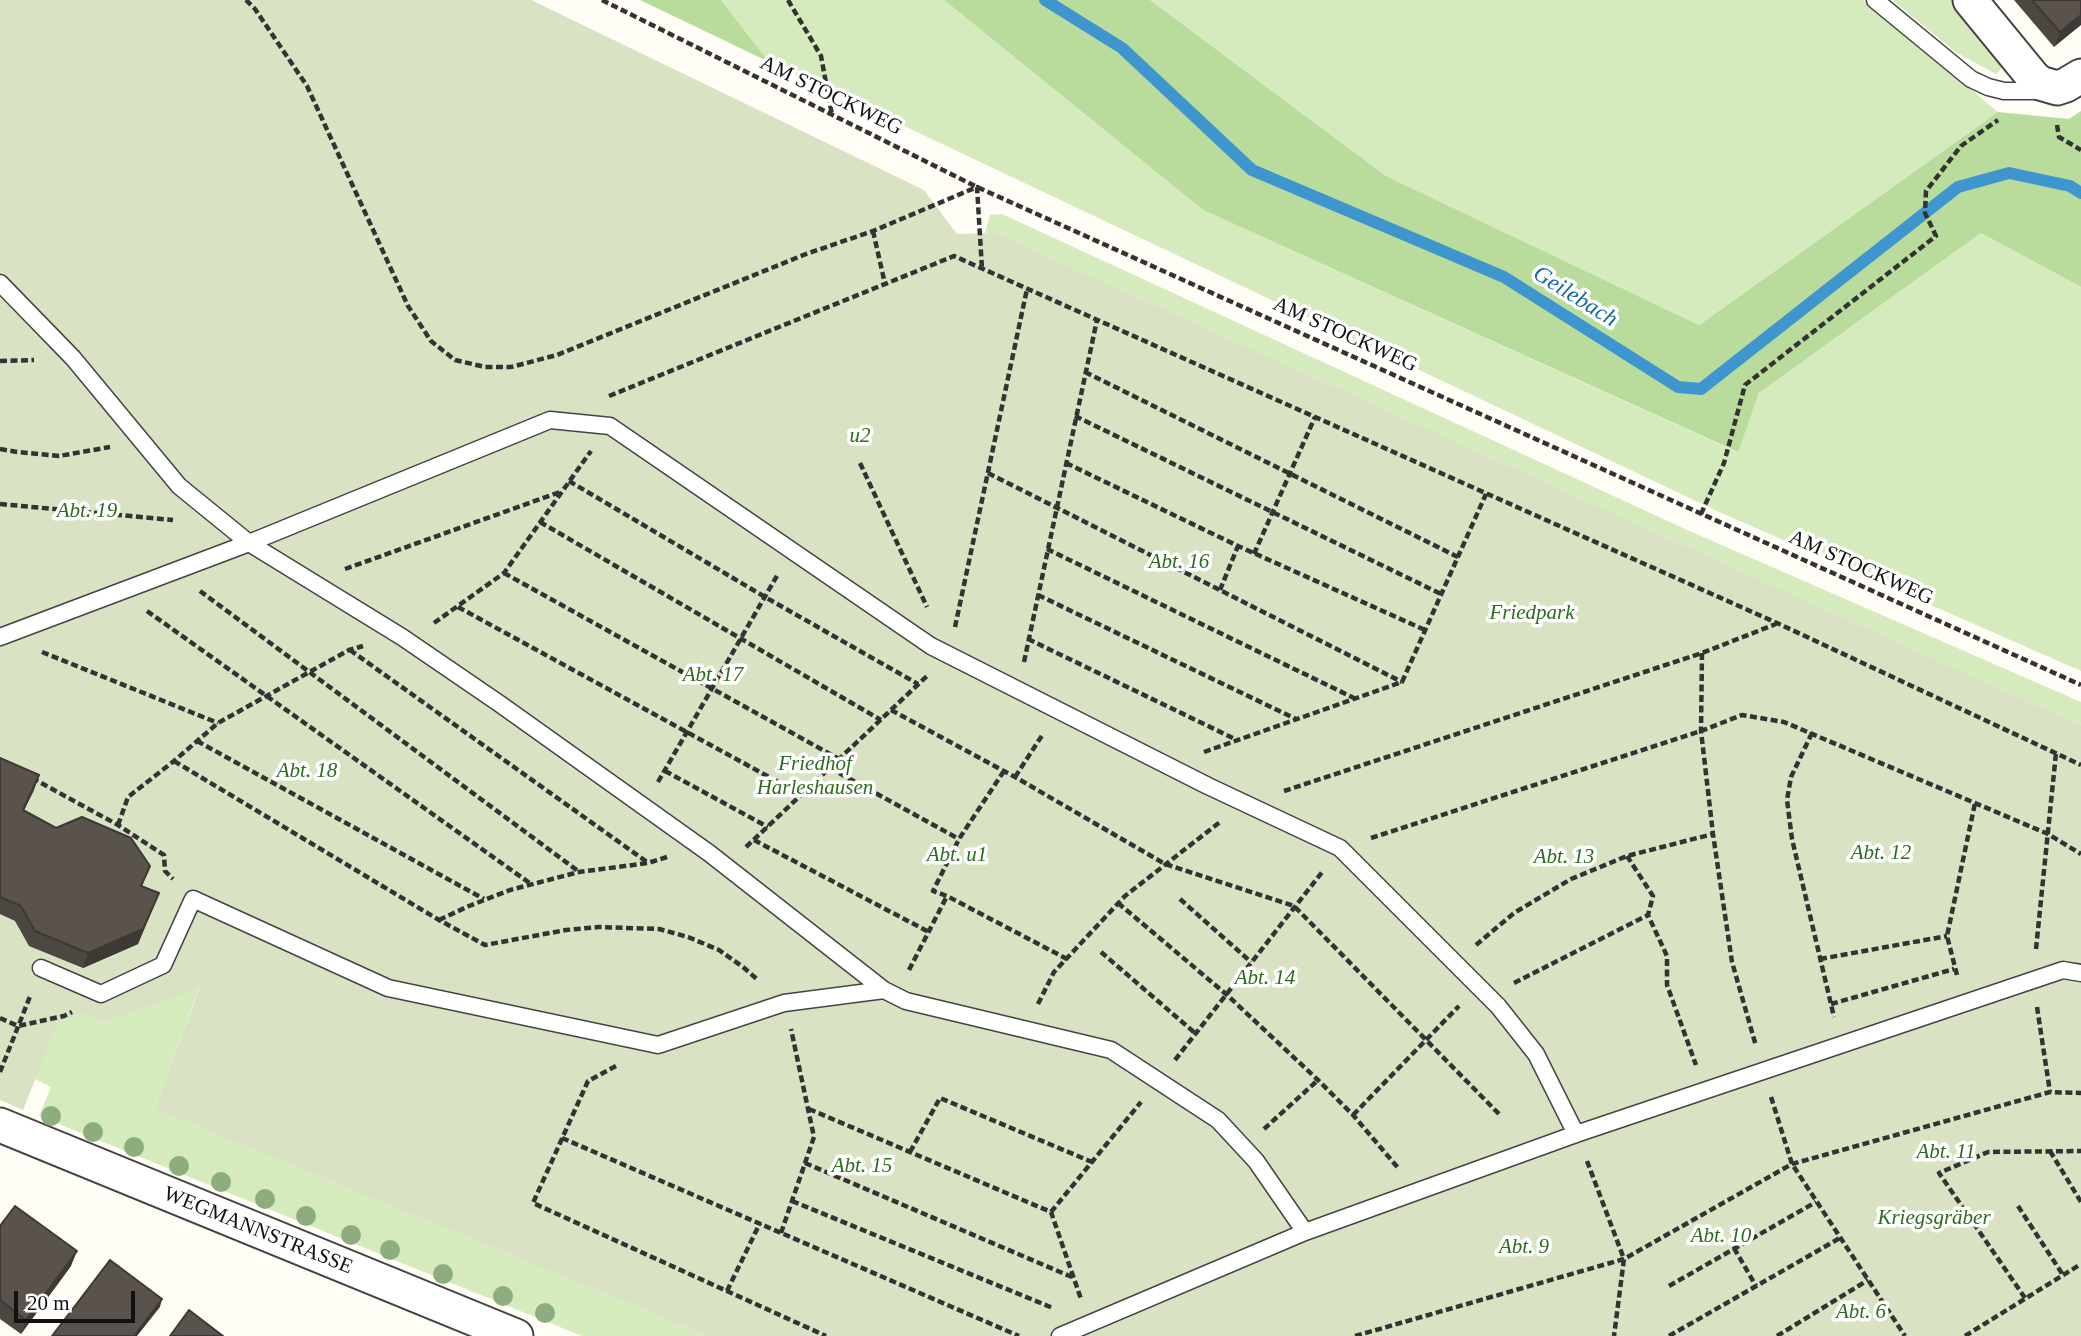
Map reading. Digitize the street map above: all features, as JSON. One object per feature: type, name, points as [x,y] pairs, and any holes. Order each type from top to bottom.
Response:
[{"type":"street","points":[[1970,0],[2033,77],[2049,87],[2057,88],[2081,76]]},
{"type":"street","name":"WEGMANNSTRASSE","points":[[0,1125],[516,1336]]},
{"type":"lane","points":[[1875,0],[1971,79],[2004,91],[2032,91],[2049,87]]},
{"type":"lane","points":[[0,283],[74,358],[179,486],[248,543],[402,637],[726,866],[884,990],[906,1001],[1111,1050],[1217,1120],[1256,1161],[1305,1232]]},
{"type":"lane","points":[[1,636],[248,543],[550,420],[610,426],[930,646],[1244,804],[1340,848],[1484,991],[1536,1054],[1576,1134]]},
{"type":"lane","points":[[41,968],[101,994],[163,965],[193,900],[388,988],[658,1045],[784,1003],[884,990]]},
{"type":"lane","points":[[1060,1336],[1305,1232],[1576,1134],[2063,970],[2081,973]]},
{"type":"path","points":[[246,0],[255,9],[307,86],[408,306],[431,341],[456,360],[485,367],[511,367],[557,355],[806,254],[873,231],[977,187],[982,269]]},
{"type":"path","name":"AM STOCKWEG","points":[[602,0],[977,187],[2081,684]]},
{"type":"path","points":[[788,0],[821,56],[832,115]]},
{"type":"path","points":[[1701,514],[1724,463],[1745,385],[1936,236],[1926,213],[1926,191],[1961,146],[2049,87]]},
{"type":"path","points":[[873,231],[886,284]]},
{"type":"path","points":[[550,420],[954,256],[1777,623],[2081,765]]},
{"type":"path","points":[[929,932],[754,840],[949,655],[1027,289]]},
{"type":"path","points":[[1018,690],[1097,320]]},
{"type":"path","points":[[1085,372],[1458,557]]},
{"type":"path","points":[[1075,416],[1441,594]]},
{"type":"path","points":[[1254,554],[1315,417]]},
{"type":"path","points":[[118,825],[128,797],[218,723],[349,650],[402,637],[435,623],[504,573],[610,426]]},
{"type":"path","points":[[0,449],[59,456],[115,446],[138,436]]},
{"type":"path","points":[[860,463],[949,655]]},
{"type":"path","points":[[1066,463],[1254,554],[1425,630]]},
{"type":"path","points":[[988,473],[1402,682]]},
{"type":"path","points":[[569,481],[918,684]]},
{"type":"path","points":[[311,581],[562,491]]},
{"type":"path","points":[[1167,765],[1402,682],[1486,494]]},
{"type":"path","points":[[0,504],[227,525]]},
{"type":"path","points":[[540,522],[881,720]]},
{"type":"path","points":[[1220,590],[1238,546]]},
{"type":"path","points":[[1047,549],[1354,699]]},
{"type":"path","points":[[643,807],[792,550]]},
{"type":"path","points":[[174,571],[579,872]]},
{"type":"path","points":[[504,573],[839,759]]},
{"type":"path","points":[[119,592],[531,885]]},
{"type":"path","points":[[1038,595],[1296,719]]},
{"type":"path","points":[[458,607],[802,795]]},
{"type":"path","points":[[1244,804],[1702,653],[1777,623]]},
{"type":"path","points":[[1,636],[218,723]]},
{"type":"path","points":[[1028,639],[1238,740]]},
{"type":"path","points":[[349,650],[648,863]]},
{"type":"path","points":[[1702,653],[1701,731],[1713,834],[1732,962],[1763,1071],[1792,1164],[1905,1336]]},
{"type":"path","points":[[891,710],[1166,864],[1294,906],[1500,1115]]},
{"type":"path","points":[[1015,778],[1059,710]]},
{"type":"path","points":[[1177,1057],[1340,848],[1701,731],[1742,715],[1784,722],[1812,733],[2048,834],[2081,854]]},
{"type":"path","points":[[1812,733],[1791,777],[1787,800],[1792,839],[1840,1045]]},
{"type":"path","points":[[197,741],[485,899]]},
{"type":"path","points":[[2050,1092],[2033,980],[2056,753]]},
{"type":"path","points":[[174,761],[485,945],[566,930],[599,927],[659,929],[719,950],[743,967],[784,1003],[814,1138],[781,1233]]},
{"type":"path","points":[[830,768],[959,839]]},
{"type":"path","points":[[664,771],[768,827]]},
{"type":"path","points":[[1004,771],[959,839],[933,891],[1067,958]]},
{"type":"path","points":[[28,776],[118,825],[164,855],[165,871],[193,900]]},
{"type":"path","points":[[1969,1001],[1954,968],[1947,936],[1975,803]]},
{"type":"path","points":[[1024,1030],[1054,972],[1118,903],[1208,831]]},
{"type":"path","points":[[1456,962],[1514,913],[1571,879],[1627,856],[1713,834]]},
{"type":"path","points":[[1627,856],[1653,896],[1648,915],[1667,956],[1667,985],[1705,1090]]},
{"type":"path","points":[[439,920],[485,899],[531,885],[579,872],[648,863],[669,857]]},
{"type":"path","points":[[884,990],[906,977],[947,896]]},
{"type":"path","points":[[1180,899],[1251,962]]},
{"type":"path","points":[[1118,903],[1226,994],[1318,1080],[1353,1115],[1417,1191]]},
{"type":"path","points":[[1353,1115],[1426,1040],[1484,991],[1648,915]]},
{"type":"path","points":[[1820,959],[1947,936]]},
{"type":"path","points":[[1101,952],[1195,1033]]},
{"type":"path","points":[[1831,1004],[1954,968]]},
{"type":"path","points":[[0,1072],[31,994]]},
{"type":"path","points":[[0,1018],[18,1026]]},
{"type":"path","points":[[622,1063],[588,1081],[533,1202],[826,1336]]},
{"type":"path","points":[[1243,1148],[1318,1080]]},
{"type":"path","points":[[1355,1336],[1624,1259],[1792,1164],[2050,1092],[2081,1093]]},
{"type":"path","points":[[910,1152],[940,1098],[1092,1162]]},
{"type":"path","points":[[1051,1212],[1142,1101]]},
{"type":"path","points":[[808,1109],[1051,1212],[1089,1324]]},
{"type":"path","points":[[1576,1134],[1624,1259],[1614,1336]]},
{"type":"path","points":[[562,1138],[1019,1336]]},
{"type":"path","points":[[2050,1151],[2081,1202]]},
{"type":"path","points":[[2025,1298],[1939,1173],[1987,1152],[2081,1151]]},
{"type":"path","points":[[805,1163],[1073,1277]]},
{"type":"path","points":[[792,1201],[1089,1324]]},
{"type":"path","points":[[1669,1286],[1816,1202]]},
{"type":"path","points":[[2018,1206],[2063,1275]]},
{"type":"path","points":[[727,1291],[760,1223]]},
{"type":"path","points":[[1669,1336],[1840,1238]]},
{"type":"path","points":[[1734,1248],[1756,1286]]},
{"type":"path","points":[[1965,1336],[2081,1264]]},
{"type":"path","points":[[1777,1336],[1868,1280]]},
{"type":"green space","name":"Friedhof Harleshausen","points":[[0,0],[531,0],[924,190],[957,234],[997,233],[2081,725],[2081,1336],[707,1336],[154,1109],[200,987],[105,1022],[80,1014],[58,1023],[23,1110],[0,1100]]},
{"type":"green space","points":[[640,0],[721,0],[769,62]]},
{"type":"green space","points":[[721,0],[944,0],[1203,210],[1737,452],[1759,393],[1981,233],[2081,287],[2081,671],[1717,511],[769,62]]},
{"type":"green space","points":[[944,0],[1150,0],[1386,176],[1699,325],[1998,112],[2069,119],[2081,111],[2081,287],[1981,233],[1759,393],[1738,452],[1203,210]]},
{"type":"green space","points":[[1150,0],[1863,0],[1998,112],[1699,325],[1386,176]]},
{"type":"green space","points":[[1892,0],[1952,0],[2005,65],[1996,74],[1957,53]]},
{"type":"green space","points":[[1002,214],[1685,529],[2081,702],[2081,725],[997,233],[985,233],[990,215]]},
{"type":"green space","points":[[200,986],[154,1109],[707,1336],[582,1336],[39,1116],[51,1087],[35,1079],[58,1023],[80,1014],[105,1022]]},
{"type":"building","points":[[2032,0],[2081,0],[2081,15],[2060,32]]},
{"type":"building","points":[[0,758],[39,775],[23,810],[56,828],[82,817],[131,838],[150,866],[141,886],[159,893],[143,929],[88,953],[35,931],[21,906],[0,897]]},
{"type":"building","points":[[15,1206],[77,1251],[26,1320],[0,1300],[0,1226]]},
{"type":"building","points":[[110,1260],[162,1299],[134,1336],[52,1336]]},
{"type":"building","points":[[189,1310],[223,1336],[170,1336]]},
{"type":"waterway","name":"Geilebach","points":[[1045,0],[1122,48],[1252,170],[1504,277],[1678,387],[1701,389],[1958,187],[2009,173],[2070,186],[2081,193]]},
{"type":"park label","name":"u2","points":[[860,436]]},
{"type":"park label","name":"Abt. 19","points":[[87,511]]},
{"type":"park label","name":"Abt. 16","points":[[1179,562]]},
{"type":"park label","name":"Friedpark","points":[[1532,613]]},
{"type":"park label","name":"Abt. 17","points":[[713,675]]},
{"type":"park label","name":"Abt. 18","points":[[307,771]]},
{"type":"park label","name":"Abt. 12","points":[[1881,853]]},
{"type":"park label","name":"Abt. u1","points":[[957,855]]},
{"type":"park label","name":"Abt. 13","points":[[1564,857]]},
{"type":"park label","name":"Abt. 14","points":[[1265,978]]},
{"type":"park label","name":"Abt. 11","points":[[1946,1152]]},
{"type":"park label","name":"Abt. 15","points":[[862,1166]]},
{"type":"park label","name":"Kriegsgräber","points":[[1934,1218]]},
{"type":"park label","name":"Abt. 10","points":[[1721,1236]]},
{"type":"park label","name":"Abt. 9","points":[[1524,1247]]},
{"type":"park label","name":"Abt. 6","points":[[1861,1312]]}]
